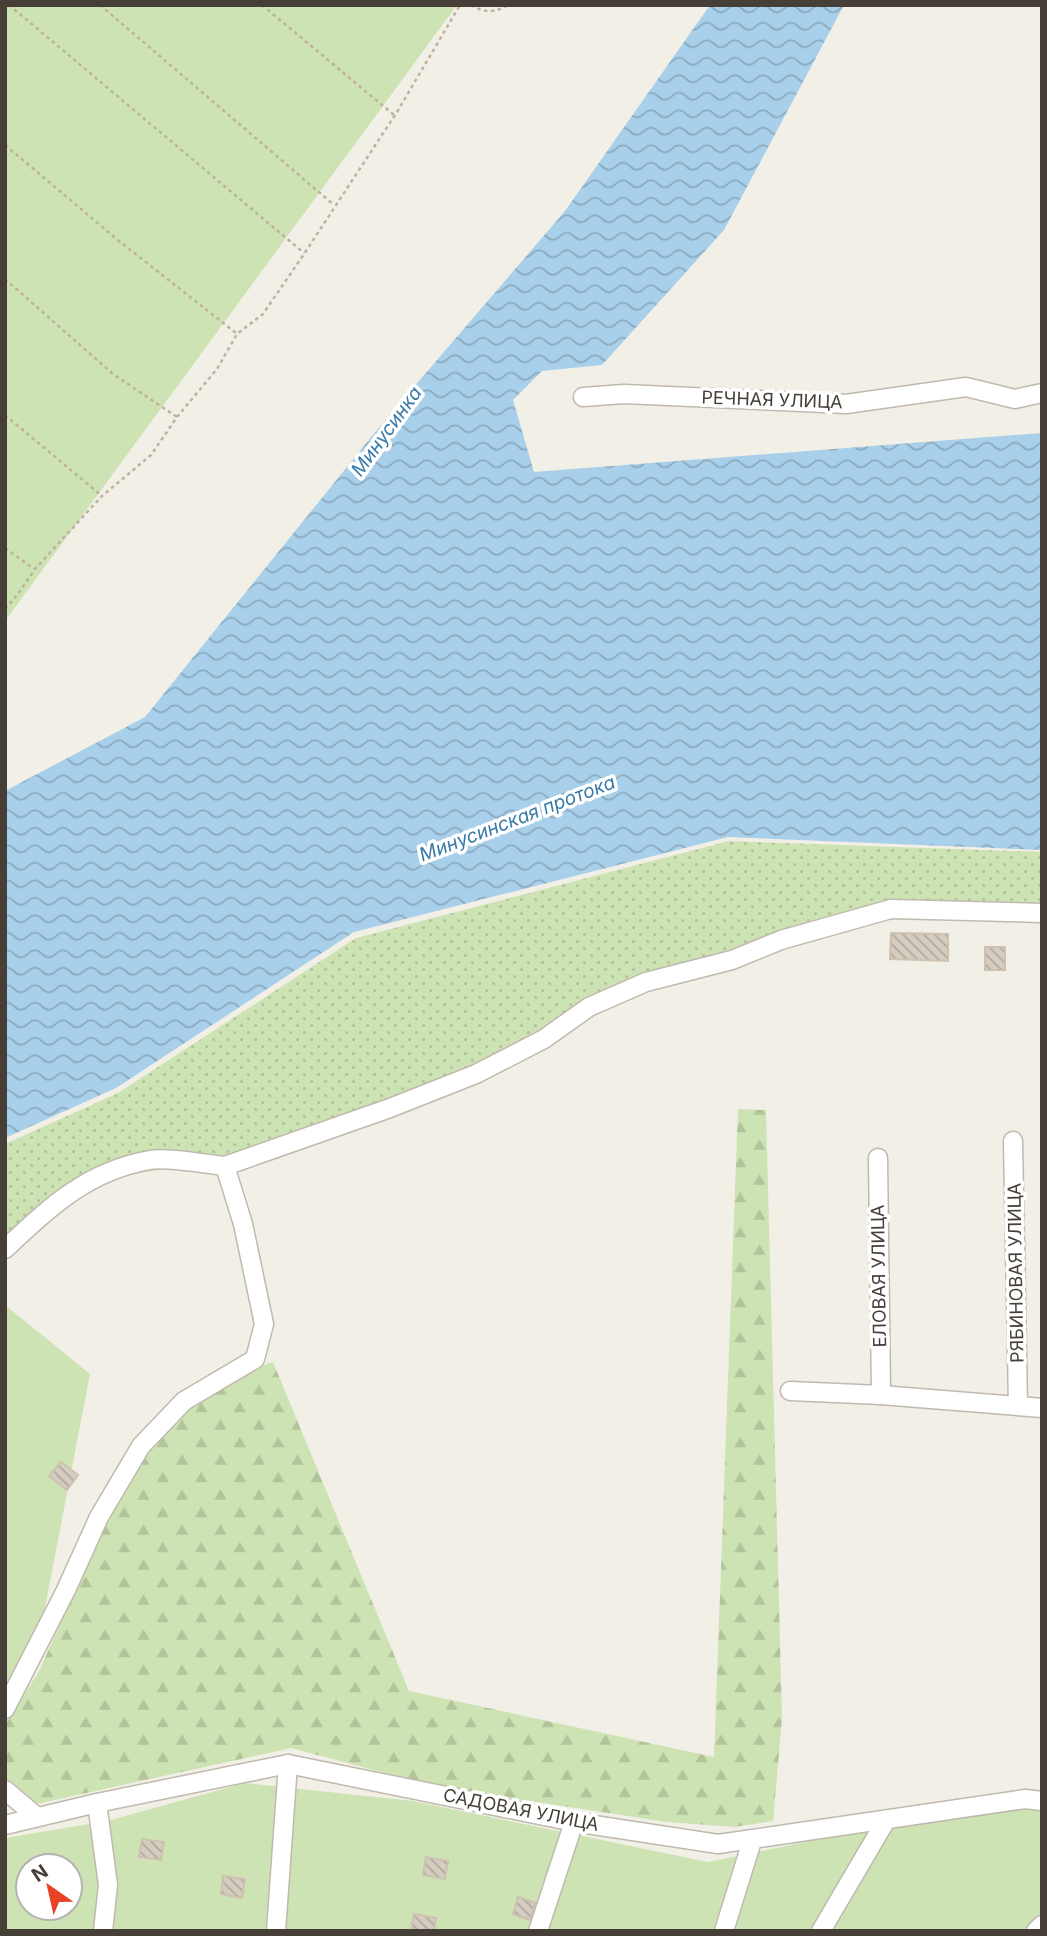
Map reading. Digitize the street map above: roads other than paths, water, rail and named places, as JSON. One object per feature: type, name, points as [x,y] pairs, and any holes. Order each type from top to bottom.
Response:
[{"type":"street","name":"РЕЧНАЯ УЛИЦА","points":[[583,397],[624,394],[846,404],[966,387],[1015,399],[1042,393]]},
{"type":"street","points":[[5,1249],[44,1212],[90,1178],[152,1159],[225,1166],[390,1108],[476,1074],[544,1039],[589,1007],[646,982],[732,960],[781,940],[891,909],[1042,913]]},
{"type":"street","name":"РЯБИНОВАЯ УЛИЦА","points":[[1013,1141],[1018,1406]]},
{"type":"street","name":"ЕЛОВАЯ УЛИЦА","points":[[878,1158],[881,1395]]},
{"type":"street","points":[[5,1709],[66,1590],[99,1517],[141,1446],[184,1401],[255,1359],[264,1324],[243,1224],[225,1166]]},
{"type":"street","points":[[790,1391],[881,1395],[1042,1408]]},
{"type":"street","points":[[276,1931],[288,1764]]},
{"type":"street","name":"САДОВАЯ УЛИЦА","points":[[5,1825],[97,1803],[288,1764],[574,1822],[718,1844],[886,1822],[1026,1799],[1042,1801]]},
{"type":"street","points":[[5,1790],[37,1817]]},
{"type":"street","points":[[97,1803],[108,1885],[103,1931]]},
{"type":"street","points":[[537,1931],[574,1822]]},
{"type":"street","points":[[821,1931],[886,1822]]},
{"type":"street","points":[[724,1931],[752,1841]]},
{"type":"street","points":[[1036,1931],[1042,1925]]},
{"type":"water","points":[[710,5],[844,5],[724,230],[602,365],[542,371],[513,400],[534,472],[1042,433],[1042,850],[728,837],[354,932],[116,1088],[5,1138],[5,791],[145,717],[376,431],[565,211]]},
{"type":"water label","name":"Минусинка","points":[[386,431]]},
{"type":"water label","name":"Минусинская протока","points":[[517,818]]}]
